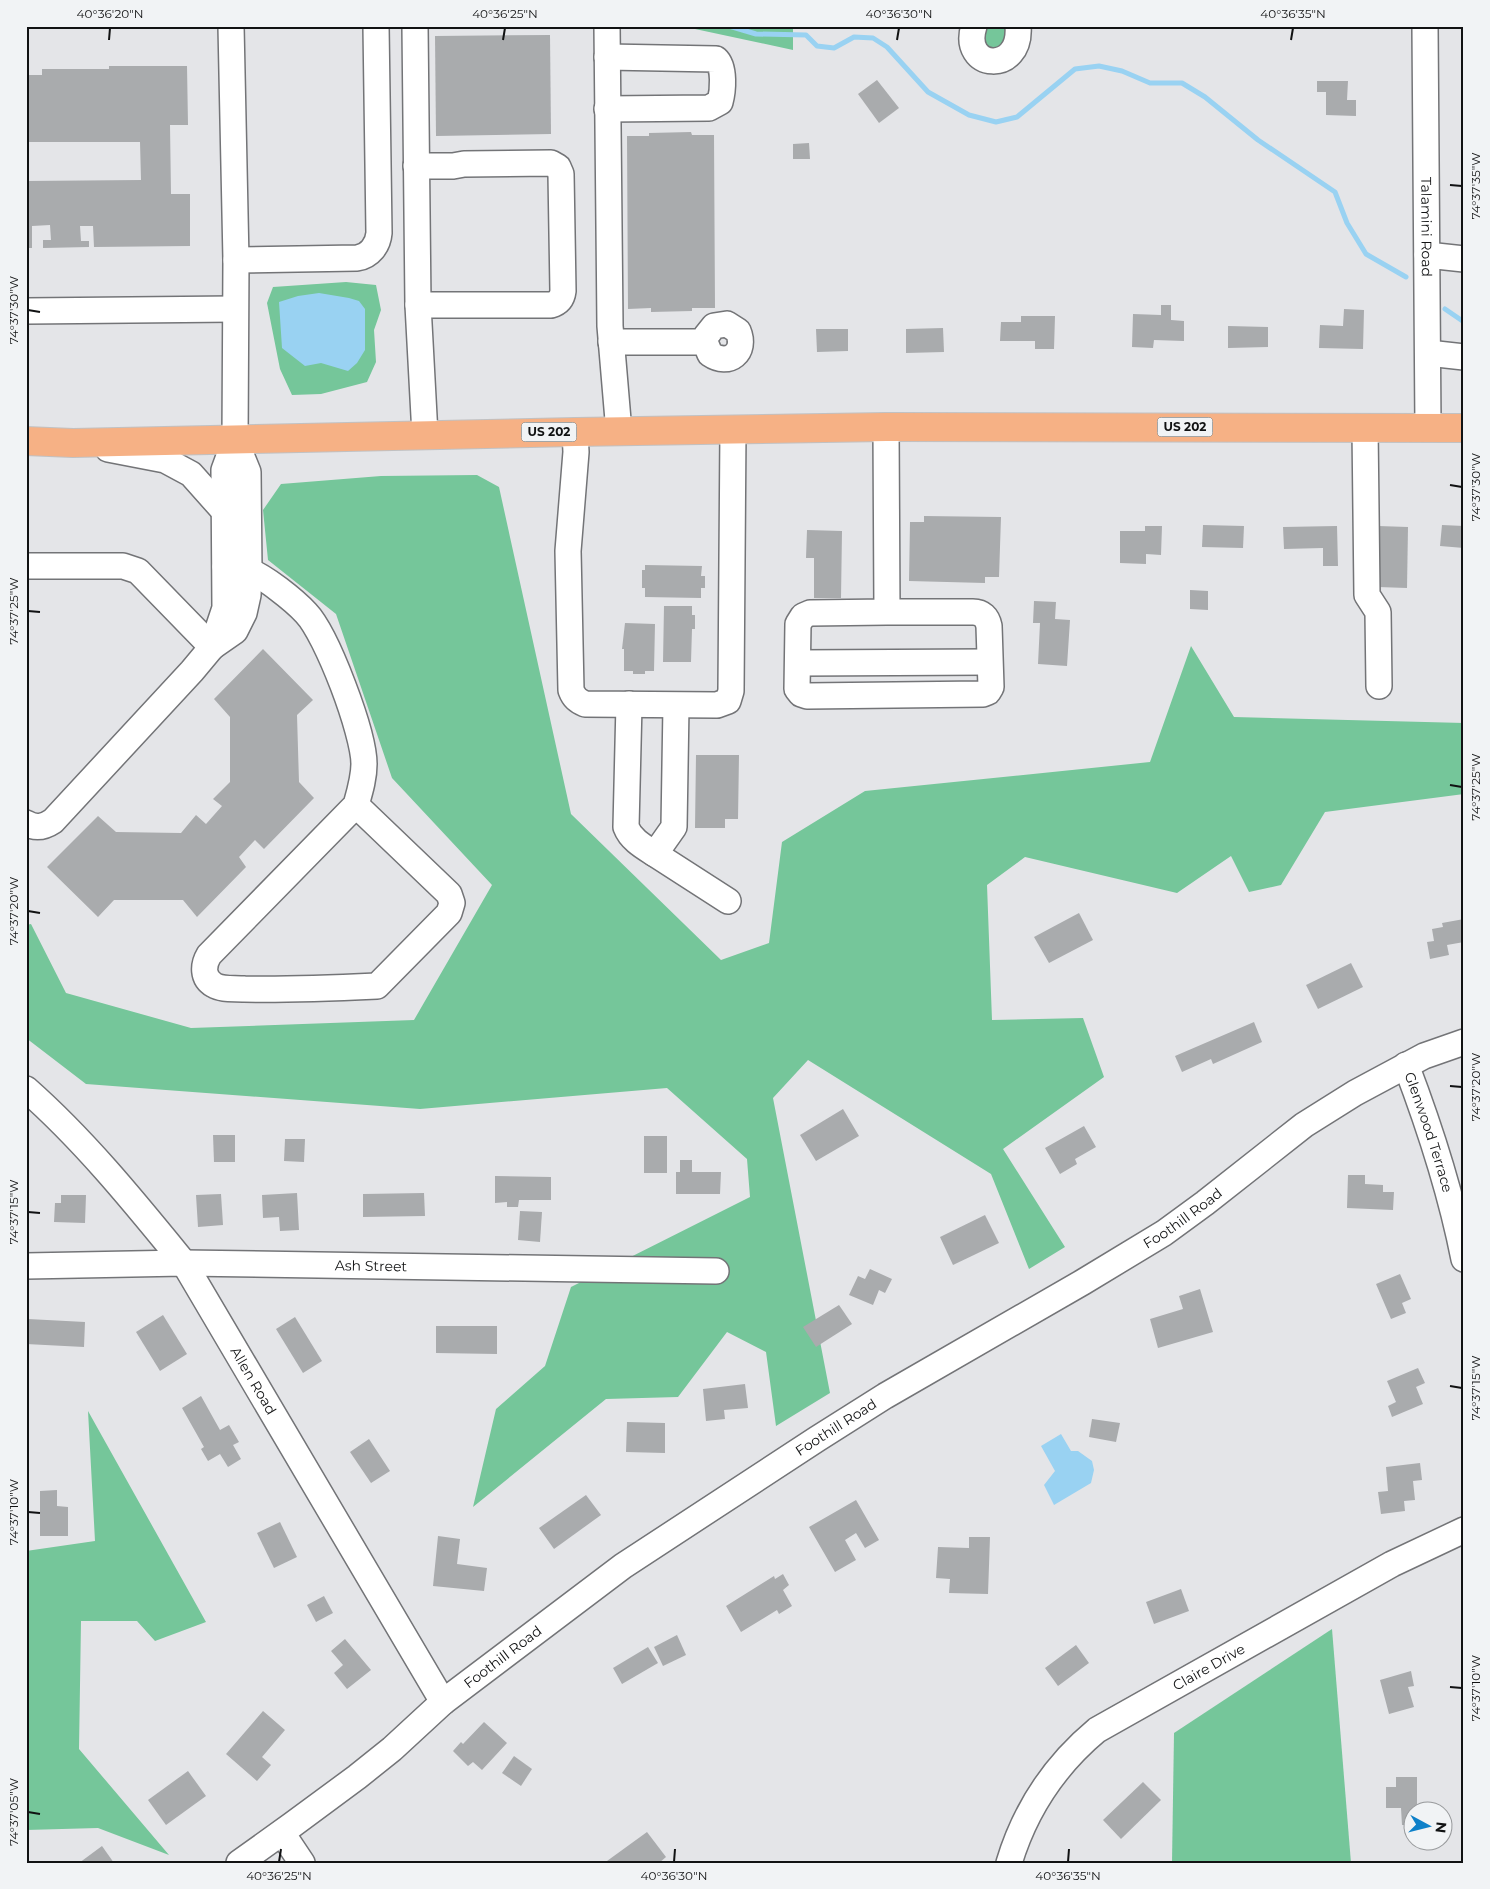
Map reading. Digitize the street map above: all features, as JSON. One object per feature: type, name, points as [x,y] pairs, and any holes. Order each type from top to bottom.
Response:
[{"type":"highway","name":"US 202","points":[[26,441],[73,443],[886,427],[1464,428]]},
{"type":"street","points":[[26,824],[40,827],[53,821],[212,647],[235,631],[244,613],[248,595],[237,569],[224,511],[224,470],[235,440],[236,260],[231,26]]},
{"type":"street","points":[[236,260],[357,258],[365,255],[376,245],[379,233],[376,26]]},
{"type":"street","points":[[415,26],[418,305],[425,435]]},
{"type":"street","points":[[607,26],[611,342],[619,432]]},
{"type":"street","points":[[974,26],[971,35],[972,47],[981,57],[992,61],[1004,59],[1013,51],[1018,26]]},
{"type":"street","name":"Talamini Road","points":[[1425,26],[1428,428]]},
{"type":"street","points":[[607,58],[716,59],[721,67],[722,96],[720,102],[709,108],[607,109]]},
{"type":"street","points":[[416,166],[551,163],[558,166],[561,174],[563,291],[561,298],[551,304],[418,305]]},
{"type":"street","points":[[1427,255],[1464,259]]},
{"type":"street","points":[[26,311],[235,309]]},
{"type":"street","points":[[611,342],[705,342]]},
{"type":"street","points":[[1428,353],[1464,357]]},
{"type":"street","points":[[886,427],[887,612]]},
{"type":"street","points":[[1365,428],[1367,595],[1378,612],[1379,686]]},
{"type":"street","points":[[575,432],[576,452],[568,551],[571,690],[576,699],[585,704],[676,706],[722,705],[730,697],[733,429]]},
{"type":"street","points":[[235,440],[248,472],[237,569]]},
{"type":"street","points":[[73,443],[165,460],[191,474],[224,511]]},
{"type":"street","points":[[26,566],[123,566],[138,571],[212,647]]},
{"type":"street","points":[[237,569],[278,588],[307,613],[318,630],[343,684],[361,739],[364,764],[362,784],[356,805],[209,955],[204,965],[209,982],[220,988],[320,989],[376,986],[449,913],[452,903],[448,894],[356,805]]},
{"type":"street","points":[[973,612],[982,614],[988,622],[989,662],[990,687],[986,694],[807,696],[801,694],[797,689],[799,663],[798,624],[800,619],[806,614],[973,612]]},
{"type":"street","points":[[799,663],[989,662]]},
{"type":"street","points":[[629,704],[626,827],[628,833],[655,854],[728,901]]},
{"type":"street","points":[[655,854],[674,827],[676,706]]},
{"type":"street","name":"Foothill Road","points":[[240,1863],[392,1749],[443,1702],[622,1566],[870,1406],[1084,1282],[1164,1233],[1206,1203],[1304,1125],[1355,1093],[1424,1056],[1464,1042]]},
{"type":"street","name":"Glenwood Terrace","points":[[1406,1065],[1425,1116],[1459,1233],[1464,1259]]},
{"type":"street","name":"Allen Road","points":[[26,1089],[91,1154],[136,1204],[184,1263],[443,1702]]},
{"type":"street","name":"Ash Street","points":[[26,1266],[184,1263],[716,1271]]},
{"type":"street","name":"Claire Drive","points":[[1009,1863],[1035,1801],[1048,1780],[1078,1746],[1097,1730],[1392,1564],[1464,1530]]},
{"type":"street","points":[[282,1833],[302,1863]]},
{"type":"green space","points":[[681,26],[793,26],[793,50]]},
{"type":"green space","points":[[982,26],[1012,26],[1006,48],[987,52]]},
{"type":"green space","points":[[346,282],[376,285],[381,310],[374,330],[376,362],[367,382],[321,394],[292,395],[280,369],[267,303],[273,287]]},
{"type":"green space","points":[[477,475],[499,487],[571,814],[721,960],[769,943],[782,842],[865,791],[1150,762],[1191,646],[1234,717],[1464,723],[1464,794],[1325,812],[1281,885],[1249,892],[1231,856],[1177,893],[1025,857],[987,885],[992,1020],[1083,1018],[1104,1077],[1003,1149],[1065,1247],[1029,1269],[991,1174],[808,1060],[773,1098],[830,1393],[776,1426],[766,1352],[727,1332],[678,1397],[606,1399],[473,1507],[496,1409],[545,1366],[571,1287],[750,1197],[747,1159],[667,1088],[420,1109],[86,1084],[26,1038],[26,925],[31,924],[66,993],[191,1028],[414,1020],[492,885],[392,778],[336,614],[268,560],[263,510],[281,484],[381,476]]},
{"type":"green space","points":[[88,1411],[206,1622],[155,1641],[137,1621],[81,1621],[79,1749],[169,1855],[98,1828],[26,1830],[26,1551],[95,1541]]},
{"type":"green space","points":[[1332,1629],[1351,1863],[1172,1863],[1174,1733]]},
{"type":"water","points":[[319,293],[359,301],[365,309],[365,350],[357,363],[348,371],[321,363],[305,366],[282,348],[279,302],[298,296]]},
{"type":"water","points":[[1061,1434],[1071,1451],[1078,1451],[1092,1461],[1094,1470],[1091,1483],[1054,1505],[1044,1485],[1055,1471],[1041,1446]]},
{"type":"building","points":[[550,35],[551,134],[436,136],[435,36]]},
{"type":"building","points":[[109,66],[187,66],[188,125],[170,125],[171,194],[190,194],[190,246],[94,247],[93,226],[80,226],[81,241],[89,241],[89,247],[43,248],[43,240],[51,240],[50,225],[32,226],[32,248],[26,248],[26,181],[141,180],[140,142],[26,142],[26,75],[42,75],[42,69],[109,69]]},
{"type":"building","points":[[877,80],[899,108],[879,123],[858,94]]},
{"type":"building","points":[[1317,81],[1348,81],[1347,100],[1356,100],[1356,116],[1326,115],[1326,92],[1317,92]]},
{"type":"building","points":[[691,132],[692,135],[714,135],[715,308],[692,308],[692,311],[651,312],[651,308],[628,309],[627,136],[649,136],[649,133]]},
{"type":"building","points":[[809,143],[810,159],[793,159],[793,144]]},
{"type":"building","points":[[1161,305],[1171,305],[1171,320],[1184,321],[1184,341],[1154,340],[1153,348],[1132,347],[1133,314],[1161,315]]},
{"type":"building","points":[[1344,309],[1364,310],[1363,349],[1319,348],[1320,325],[1343,326]]},
{"type":"building","points":[[1021,316],[1055,316],[1054,349],[1035,349],[1035,341],[1000,341],[1001,322],[1021,322]]},
{"type":"building","points":[[1228,326],[1268,327],[1268,347],[1228,348]]},
{"type":"building","points":[[943,328],[944,352],[906,353],[906,329]]},
{"type":"building","points":[[816,329],[848,329],[848,351],[817,352]]},
{"type":"building","points":[[924,516],[1001,517],[999,577],[985,577],[985,583],[909,581],[910,522],[924,522]]},
{"type":"building","points":[[1203,525],[1244,526],[1243,548],[1202,547]]},
{"type":"building","points":[[1442,525],[1464,526],[1464,548],[1440,546]]},
{"type":"building","points":[[1145,526],[1162,526],[1161,555],[1146,554],[1146,564],[1120,563],[1120,531],[1145,531]]},
{"type":"building","points":[[1337,526],[1338,566],[1323,566],[1323,548],[1284,549],[1283,527]]},
{"type":"building","points":[[1378,526],[1408,527],[1407,588],[1378,587]]},
{"type":"building","points":[[807,530],[842,531],[841,598],[814,598],[814,558],[806,558]]},
{"type":"building","points":[[645,565],[702,566],[701,576],[705,576],[705,588],[701,588],[701,598],[645,597],[645,588],[642,588],[642,570],[645,570]]},
{"type":"building","points":[[1190,590],[1208,591],[1208,610],[1190,609]]},
{"type":"building","points":[[1034,601],[1056,602],[1055,619],[1070,620],[1067,666],[1038,664],[1040,623],[1033,623]]},
{"type":"building","points":[[664,606],[692,606],[692,615],[695,615],[695,629],[692,629],[691,662],[663,662]]},
{"type":"building","points":[[625,623],[655,624],[654,671],[645,671],[645,674],[633,674],[633,671],[624,671],[624,649],[622,649]]},
{"type":"building","points":[[263,649],[313,700],[297,715],[299,782],[314,798],[264,849],[255,840],[239,857],[246,867],[197,917],[183,900],[114,900],[98,917],[47,867],[98,816],[116,832],[181,833],[196,815],[206,824],[222,806],[213,799],[230,782],[230,717],[214,699]]},
{"type":"building","points":[[696,755],[739,755],[738,819],[725,819],[725,828],[695,828]]},
{"type":"building","points":[[1079,913],[1093,940],[1049,963],[1034,937]]},
{"type":"building","points":[[1464,919],[1464,942],[1447,945],[1449,955],[1430,959],[1427,942],[1434,941],[1432,929],[1443,927],[1442,923]]},
{"type":"building","points":[[1351,963],[1363,987],[1318,1009],[1306,985]]},
{"type":"building","points":[[1254,1022],[1262,1042],[1213,1064],[1211,1059],[1182,1072],[1175,1056]]},
{"type":"building","points":[[843,1109],[859,1136],[816,1161],[800,1135]]},
{"type":"building","points":[[1084,1126],[1096,1147],[1075,1159],[1077,1164],[1060,1174],[1045,1148]]},
{"type":"building","points":[[213,1135],[235,1135],[235,1162],[214,1162]]},
{"type":"building","points":[[644,1136],[667,1136],[667,1173],[644,1173]]},
{"type":"building","points":[[285,1139],[305,1139],[304,1162],[284,1161]]},
{"type":"building","points":[[680,1160],[692,1160],[692,1172],[721,1172],[720,1194],[676,1194],[676,1172],[680,1172]]},
{"type":"building","points":[[1348,1175],[1365,1175],[1365,1184],[1383,1185],[1383,1192],[1394,1192],[1393,1210],[1347,1208]]},
{"type":"building","points":[[495,1176],[551,1177],[551,1200],[519,1200],[518,1207],[507,1207],[507,1202],[495,1203]]},
{"type":"building","points":[[297,1193],[299,1230],[280,1231],[279,1217],[263,1218],[262,1195]]},
{"type":"building","points":[[424,1193],[425,1216],[363,1217],[363,1194]]},
{"type":"building","points":[[221,1194],[223,1225],[198,1227],[196,1195]]},
{"type":"building","points":[[61,1195],[86,1195],[85,1223],[54,1222],[55,1203],[61,1203]]},
{"type":"building","points":[[520,1211],[542,1212],[540,1242],[518,1240]]},
{"type":"building","points":[[985,1215],[999,1243],[953,1265],[940,1237]]},
{"type":"building","points":[[870,1269],[892,1279],[885,1293],[879,1290],[873,1305],[849,1295],[858,1276],[865,1279]]},
{"type":"building","points":[[1400,1274],[1411,1299],[1402,1303],[1406,1313],[1391,1319],[1376,1284]]},
{"type":"building","points":[[1200,1289],[1213,1332],[1158,1348],[1150,1319],[1183,1309],[1179,1296]]},
{"type":"building","points":[[839,1305],[852,1324],[816,1347],[803,1327]]},
{"type":"building","points":[[163,1315],[187,1354],[160,1371],[136,1332]]},
{"type":"building","points":[[295,1317],[322,1361],[303,1373],[276,1329]]},
{"type":"building","points":[[28,1319],[85,1322],[84,1347],[26,1344]]},
{"type":"building","points":[[436,1326],[497,1326],[497,1354],[436,1353]]},
{"type":"building","points":[[1418,1368],[1425,1383],[1416,1387],[1423,1404],[1392,1417],[1388,1406],[1396,1402],[1387,1381]]},
{"type":"building","points":[[745,1384],[748,1408],[724,1410],[725,1419],[706,1421],[703,1389]]},
{"type":"building","points":[[201,1396],[220,1430],[229,1425],[239,1442],[233,1445],[241,1459],[228,1467],[220,1454],[208,1461],[201,1449],[204,1447],[182,1408]]},
{"type":"building","points":[[1092,1419],[1120,1423],[1116,1442],[1089,1437]]},
{"type":"building","points":[[627,1422],[665,1423],[665,1453],[626,1452]]},
{"type":"building","points":[[369,1439],[390,1471],[371,1483],[350,1452]]},
{"type":"building","points":[[1420,1463],[1422,1480],[1413,1481],[1415,1500],[1404,1501],[1405,1511],[1381,1514],[1378,1492],[1388,1491],[1386,1467]]},
{"type":"building","points":[[57,1490],[57,1506],[68,1507],[68,1536],[40,1536],[40,1491]]},
{"type":"building","points":[[586,1495],[601,1515],[554,1549],[539,1528]]},
{"type":"building","points":[[856,1500],[879,1540],[865,1548],[856,1533],[845,1540],[856,1560],[835,1572],[809,1527]]},
{"type":"building","points":[[280,1522],[297,1557],[274,1568],[257,1533]]},
{"type":"building","points":[[438,1536],[460,1539],[457,1564],[487,1568],[484,1591],[433,1586]]},
{"type":"building","points":[[969,1537],[990,1537],[988,1594],[949,1593],[950,1579],[936,1578],[938,1547],[969,1548]]},
{"type":"building","points":[[783,1574],[789,1585],[783,1590],[792,1606],[779,1614],[777,1610],[741,1632],[726,1606],[774,1576],[775,1579]]},
{"type":"building","points":[[1181,1589],[1189,1611],[1154,1624],[1146,1602]]},
{"type":"building","points":[[324,1596],[333,1613],[316,1622],[307,1605]]},
{"type":"building","points":[[677,1635],[686,1655],[663,1666],[654,1647]]},
{"type":"building","points":[[345,1639],[371,1670],[347,1689],[334,1673],[343,1665],[331,1651]]},
{"type":"building","points":[[1076,1645],[1089,1663],[1058,1686],[1045,1668]]},
{"type":"building","points":[[648,1647],[658,1663],[622,1684],[613,1668]]},
{"type":"building","points":[[1411,1671],[1414,1686],[1408,1687],[1414,1707],[1389,1714],[1380,1680]]},
{"type":"building","points":[[263,1711],[285,1730],[262,1757],[271,1765],[257,1781],[226,1754]]},
{"type":"building","points":[[484,1722],[507,1743],[482,1770],[473,1762],[468,1766],[453,1751],[461,1742],[463,1744]]},
{"type":"building","points":[[514,1756],[532,1769],[521,1786],[502,1773]]},
{"type":"building","points":[[188,1771],[206,1796],[166,1825],[148,1800]]},
{"type":"building","points":[[1396,1777],[1417,1777],[1417,1802],[1402,1802],[1402,1825],[1401,1808],[1386,1808],[1386,1787],[1396,1787]]},
{"type":"building","points":[[1143,1782],[1161,1800],[1121,1839],[1103,1820]]},
{"type":"building","points":[[647,1832],[666,1857],[659,1863],[608,1863],[607,1861]]},
{"type":"building","points":[[102,1846],[114,1863],[79,1863]]},
{"type":"waterway","points":[[729,26],[756,34],[806,35],[817,46],[834,48],[854,37],[873,38],[887,47],[928,92],[969,115],[996,122],[1017,117],[1075,69],[1099,66],[1122,71],[1150,83],[1182,83],[1205,97],[1258,140],[1335,192],[1347,223],[1366,254],[1406,277]]},
{"type":"waterway","points":[[1445,309],[1464,322]]}]
